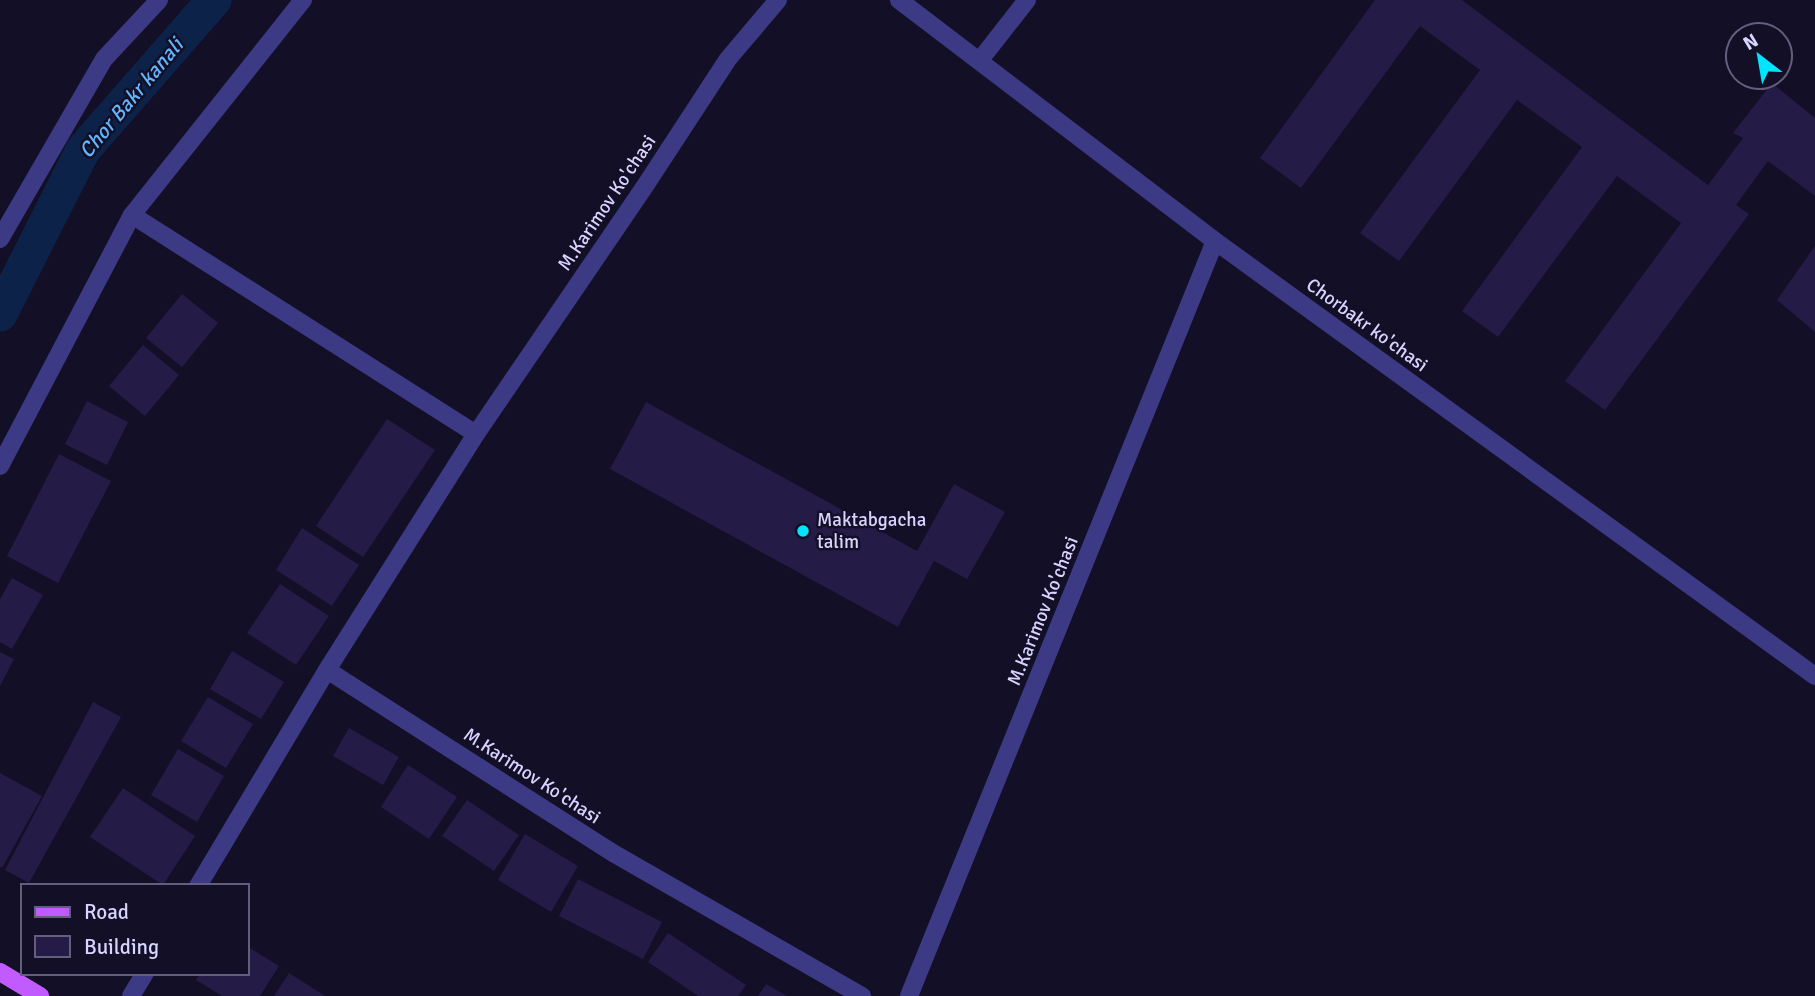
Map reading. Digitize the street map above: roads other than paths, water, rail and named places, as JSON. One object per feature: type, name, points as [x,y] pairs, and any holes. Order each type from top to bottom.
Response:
[{"type":"main road","points":[[0,972],[40,996]]},
{"type":"street","points":[[0,239],[104,59],[159,0]]},
{"type":"street","points":[[0,466],[132,215],[303,0]]},
{"type":"street","name":"M.Karimov Ko'chasi","points":[[199,884],[327,670],[475,434],[645,186],[728,59],[778,0]]},
{"type":"street","name":"Chorbakr ko'chasi","points":[[899,0],[1215,242],[1815,676]]},
{"type":"street","points":[[980,60],[1027,0]]},
{"type":"street","points":[[132,215],[475,434]]},
{"type":"street","name":"M.Karimov Ko'chasi","points":[[909,996],[1215,242]]},
{"type":"street","name":"M.Karimov Ko'chasi","points":[[327,670],[613,853],[862,996]]},
{"type":"street","points":[[131,996],[144,975]]},
{"type":"waterway","name":"Chor Bakr kanali","points":[[0,314],[83,150],[214,0]]},
{"type":"place","name":"Maktabgacha talim","points":[[803,531]]}]
